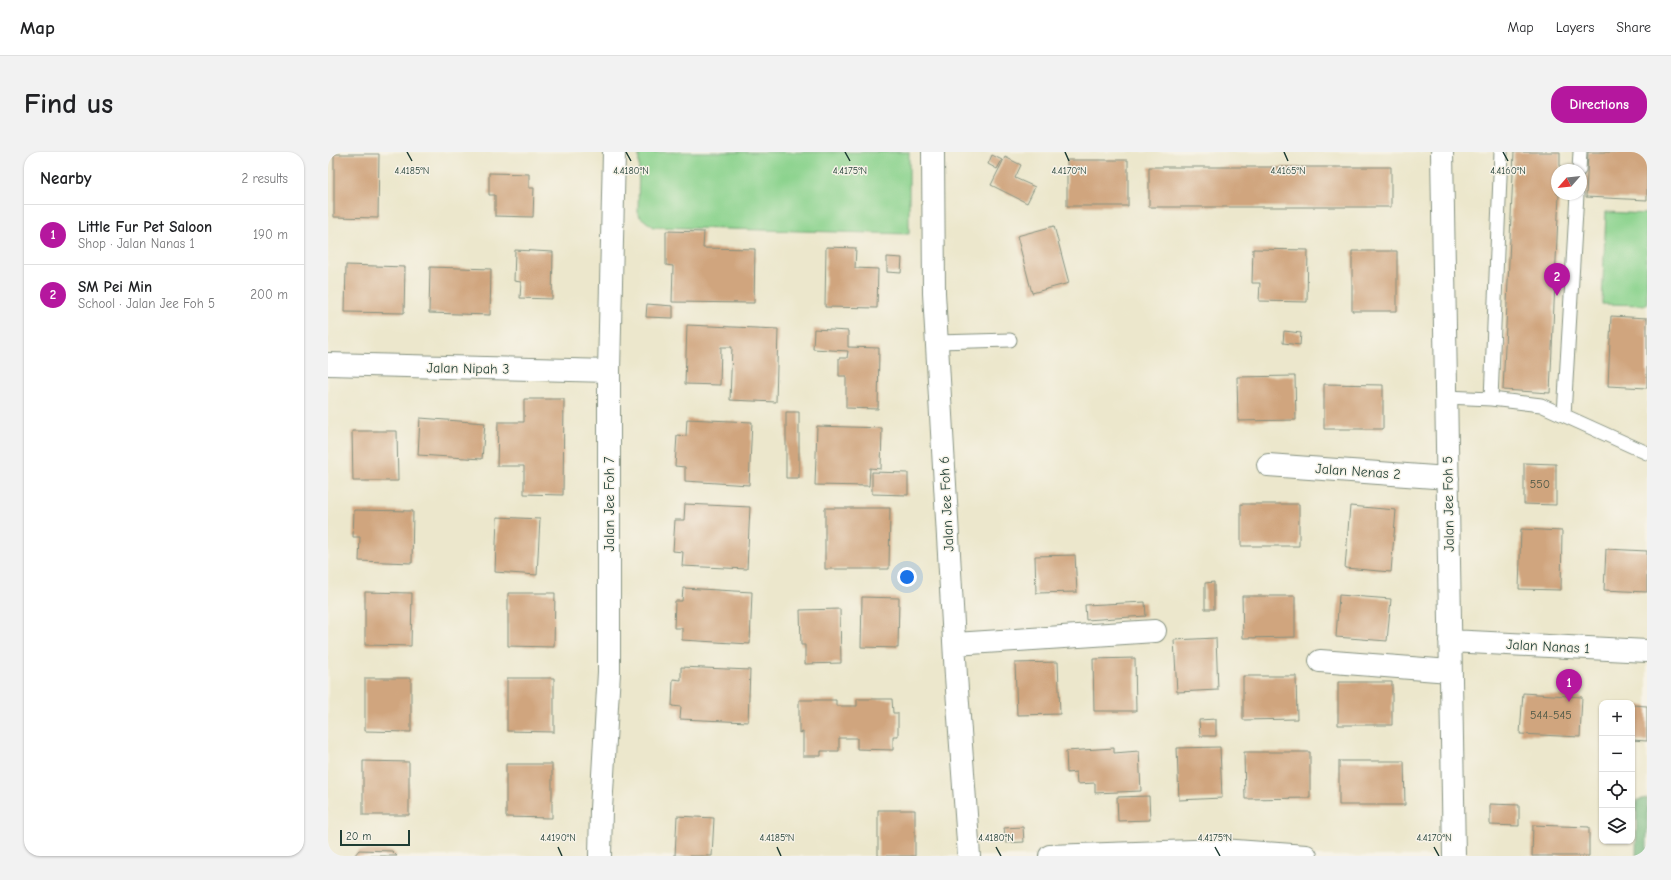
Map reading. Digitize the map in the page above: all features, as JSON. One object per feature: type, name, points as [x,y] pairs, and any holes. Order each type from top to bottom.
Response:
[{"type":"street","name":"Jalan Jee Foh 7","points":[[600,856],[601,809],[609,672],[609,371],[614,152]]},
{"type":"street","name":"Jalan Jee Foh 6","points":[[933,152],[933,233],[937,342],[969,856]]},
{"type":"street","name":"Jalan Jee Foh 5","points":[[1442,152],[1454,856]]},
{"type":"street","name":"Jalan Nipah 3","points":[[328,364],[609,371]]},
{"type":"street","name":"Jalan Nenas 2","points":[[1268,465],[1448,478]]},
{"type":"street","points":[[955,644],[1155,631]]},
{"type":"street","name":"Jalan Nanas 1","points":[[1450,642],[1647,651]]},
{"type":"street","points":[[1320,661],[1450,671]]},
{"type":"street","points":[[1050,856],[1222,850],[1306,856]]},
{"type":"lane","points":[[1491,399],[1501,152]]},
{"type":"lane","points":[[1579,164],[1580,152]]},
{"type":"lane","points":[[1564,415],[1577,200]]},
{"type":"lane","points":[[937,342],[1010,340]]},
{"type":"lane","points":[[1446,397],[1491,399],[1541,405],[1647,453]]},
{"type":"green space","points":[[639,152],[909,152],[909,234],[653,227],[638,215]]},
{"type":"green space","points":[[1606,212],[1647,214],[1647,305],[1602,304]]},
{"type":"green space","points":[[1647,798],[1647,856],[1636,856],[1637,800]]},
{"type":"building","points":[[1514,152],[1560,152],[1560,164],[1551,164],[1551,200],[1559,200],[1550,393],[1503,390]]},
{"type":"building","points":[[1588,152],[1647,152],[1647,200],[1587,197]]},
{"type":"building","points":[[334,154],[379,154],[378,218],[334,217]]},
{"type":"building","points":[[992,155],[1002,160],[997,169],[988,164]]},
{"type":"building","points":[[1005,157],[1021,165],[1015,178],[1035,187],[1027,203],[991,185]]},
{"type":"building","points":[[1067,160],[1128,160],[1128,206],[1067,206]]},
{"type":"building","points":[[1149,167],[1391,167],[1391,207],[1149,207]]},
{"type":"building","points":[[489,173],[529,174],[529,188],[534,188],[533,217],[495,216],[495,195],[489,195]]},
{"type":"building","points":[[1054,226],[1069,283],[1032,293],[1017,236]]},
{"type":"building","points":[[666,231],[704,232],[703,248],[755,249],[754,303],[672,302],[673,266],[666,265]]},
{"type":"building","points":[[826,247],[856,248],[855,268],[878,269],[877,308],[825,307]]},
{"type":"building","points":[[1253,249],[1308,250],[1307,302],[1259,301],[1260,283],[1252,283]]},
{"type":"building","points":[[515,250],[553,252],[552,299],[520,298],[521,282],[514,281]]},
{"type":"building","points":[[1352,251],[1397,251],[1397,311],[1352,311]]},
{"type":"building","points":[[887,257],[902,258],[901,273],[887,272]]},
{"type":"building","points":[[346,265],[405,267],[404,313],[345,312]]},
{"type":"building","points":[[430,267],[491,269],[490,315],[429,313]]},
{"type":"building","points":[[647,304],[673,306],[673,318],[646,317]]},
{"type":"building","points":[[1611,316],[1647,318],[1647,388],[1608,386]]},
{"type":"building","points":[[687,325],[778,329],[776,402],[730,400],[732,347],[721,347],[720,385],[685,384]]},
{"type":"building","points":[[814,329],[848,331],[848,347],[879,348],[878,409],[846,408],[846,376],[839,376],[839,358],[847,358],[848,351],[813,349]]},
{"type":"building","points":[[1284,331],[1301,333],[1300,345],[1283,343]]},
{"type":"building","points":[[1295,376],[1296,420],[1238,421],[1237,377]]},
{"type":"building","points":[[1324,384],[1383,385],[1383,429],[1324,429]]},
{"type":"building","points":[[524,399],[564,399],[563,495],[524,494],[524,466],[497,466],[498,422],[524,422]]},
{"type":"building","points":[[786,412],[799,412],[799,478],[786,478]]},
{"type":"building","points":[[420,418],[485,423],[482,459],[418,455]]},
{"type":"building","points":[[687,419],[752,422],[749,485],[685,481],[685,467],[675,466],[677,435],[686,436]]},
{"type":"building","points":[[817,426],[882,428],[881,469],[870,468],[869,486],[815,485]]},
{"type":"building","points":[[352,431],[397,431],[398,481],[353,481]]},
{"type":"building","points":[[1524,463],[1556,464],[1556,505],[1524,504]]},
{"type":"building","points":[[872,472],[908,473],[908,495],[872,494]]},
{"type":"building","points":[[685,504],[750,507],[747,569],[682,566],[683,552],[673,551],[675,520],[684,520]]},
{"type":"building","points":[[1241,504],[1299,504],[1299,546],[1241,546]]},
{"type":"building","points":[[1350,506],[1396,510],[1391,572],[1345,568]]},
{"type":"building","points":[[825,508],[890,508],[889,569],[825,569]]},
{"type":"building","points":[[354,510],[413,511],[412,563],[359,561],[360,537],[353,537]]},
{"type":"building","points":[[497,517],[540,519],[537,575],[495,572]]},
{"type":"building","points":[[1521,529],[1562,531],[1561,590],[1519,589]]},
{"type":"building","points":[[1606,549],[1647,551],[1647,592],[1604,590]]},
{"type":"building","points":[[1075,555],[1077,592],[1036,593],[1035,556]]},
{"type":"building","points":[[1214,582],[1214,609],[1205,609],[1205,583]]},
{"type":"building","points":[[683,588],[752,592],[750,644],[682,640],[682,628],[674,628],[675,601],[682,601]]},
{"type":"building","points":[[365,592],[412,593],[411,646],[365,645]]},
{"type":"building","points":[[508,593],[555,593],[554,647],[508,646]]},
{"type":"building","points":[[1339,595],[1391,599],[1387,641],[1336,637]]},
{"type":"building","points":[[1242,596],[1295,596],[1295,637],[1243,638]]},
{"type":"building","points":[[862,597],[899,598],[898,648],[861,647]]},
{"type":"building","points":[[1145,602],[1146,616],[1086,620],[1085,605]]},
{"type":"building","points":[[840,609],[841,663],[805,664],[805,645],[801,645],[800,610]]},
{"type":"building","points":[[1216,638],[1218,690],[1177,692],[1174,640]]},
{"type":"building","points":[[1135,658],[1136,711],[1094,711],[1093,659]]},
{"type":"building","points":[[1058,662],[1060,714],[1017,715],[1015,663]]},
{"type":"building","points":[[681,667],[750,670],[748,722],[680,719],[681,707],[672,706],[673,679],[681,680]]},
{"type":"building","points":[[1243,676],[1296,676],[1297,719],[1243,720]]},
{"type":"building","points":[[365,678],[411,678],[411,732],[365,731]]},
{"type":"building","points":[[507,678],[554,678],[554,732],[507,731]]},
{"type":"building","points":[[1338,682],[1392,682],[1392,725],[1338,725]]},
{"type":"building","points":[[1523,693],[1582,697],[1580,737],[1520,734]]},
{"type":"building","points":[[857,699],[892,699],[893,713],[898,713],[898,736],[893,736],[893,750],[857,749],[857,738],[839,738],[839,751],[821,751],[821,756],[803,756],[803,732],[799,733],[799,700],[836,700],[836,706],[857,706]]},
{"type":"building","points":[[1635,705],[1647,706],[1647,741],[1635,740]]},
{"type":"building","points":[[1216,719],[1216,736],[1200,736],[1199,720]]},
{"type":"building","points":[[1220,747],[1222,798],[1179,800],[1177,748]]},
{"type":"building","points":[[1114,748],[1114,753],[1139,751],[1141,791],[1095,793],[1095,783],[1077,784],[1076,772],[1067,773],[1066,751]]},
{"type":"building","points":[[1244,752],[1310,752],[1310,798],[1245,799]]},
{"type":"building","points":[[363,761],[409,762],[409,815],[363,815]]},
{"type":"building","points":[[1339,761],[1404,761],[1405,805],[1339,805]]},
{"type":"building","points":[[506,764],[552,764],[552,818],[506,817]]},
{"type":"building","points":[[1149,796],[1150,820],[1118,821],[1117,797]]},
{"type":"building","points":[[1490,804],[1519,805],[1519,826],[1490,825]]},
{"type":"building","points":[[878,810],[915,810],[915,856],[878,856]]},
{"type":"building","points":[[677,816],[714,818],[712,856],[675,856]]},
{"type":"building","points":[[1533,825],[1589,827],[1589,856],[1532,856]]},
{"type":"building","points":[[1023,827],[1024,842],[1006,843],[1004,828]]},
{"type":"building","points":[[359,850],[392,851],[397,856],[354,856]]},
{"type":"place","name":"SM Pei Min","points":[[1557,296]]},
{"type":"place","name":"Little Fur Pet Saloon","points":[[1569,702]]}]
